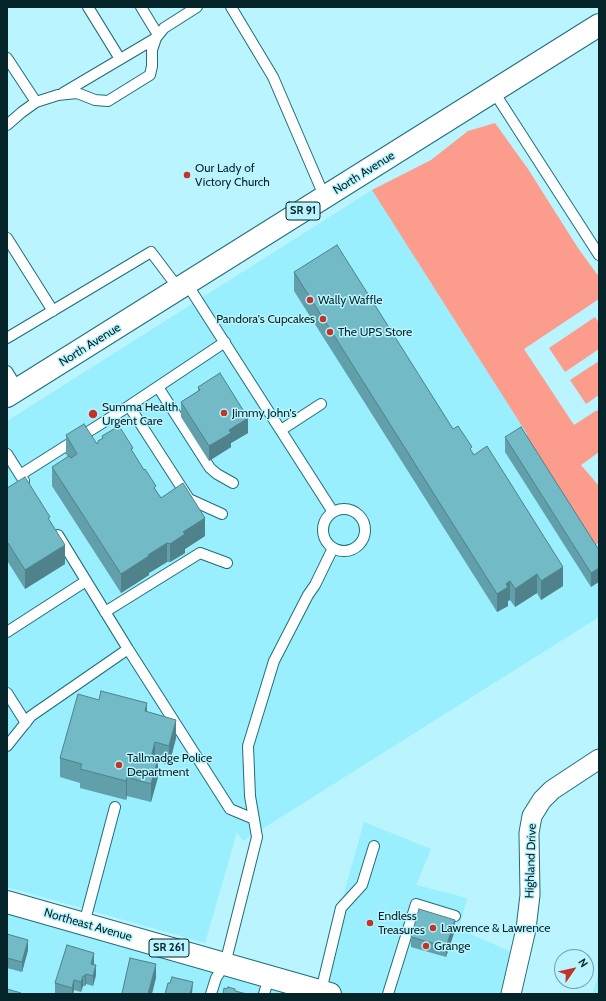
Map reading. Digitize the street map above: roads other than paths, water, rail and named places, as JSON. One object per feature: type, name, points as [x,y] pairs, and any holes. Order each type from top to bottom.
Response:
[{"type":"main road","name":"North Avenue","points":[[13,393],[599,25]]},
{"type":"main road","name":"Northeast Avenue","points":[[7,902],[225,964],[267,985],[325,993]]},
{"type":"street","name":"Highland Drive","points":[[511,994],[526,929],[530,895],[529,833],[532,816],[542,800],[552,790],[599,759]]},
{"type":"lane","points":[[88,7],[120,60]]},
{"type":"lane","points":[[141,7],[157,37]]},
{"type":"lane","points":[[7,125],[36,102],[77,93],[95,100],[108,101],[150,75],[152,66],[152,50],[157,37],[164,28],[196,7]]},
{"type":"lane","points":[[231,7],[273,77],[325,198]]},
{"type":"lane","points":[[58,96],[157,37]]},
{"type":"lane","points":[[7,58],[36,102]]},
{"type":"lane","points":[[494,92],[599,256]]},
{"type":"lane","points":[[7,238],[53,311]]},
{"type":"lane","points":[[7,338],[151,252],[183,286],[224,342],[333,512]]},
{"type":"lane","points":[[20,475],[129,406],[224,342]]},
{"type":"lane","points":[[7,371],[13,393]]},
{"type":"lane","points":[[158,387],[210,468],[217,474],[233,483]]},
{"type":"lane","points":[[281,430],[321,404]]},
{"type":"lane","points":[[129,406],[189,499],[222,514]]},
{"type":"lane","points":[[7,454],[28,488]]},
{"type":"lane","points":[[174,493],[179,483]]},
{"type":"lane","points":[[344,508],[357,513],[362,518],[365,525],[363,539],[359,545],[353,549],[346,551],[333,548],[324,538],[322,531],[323,524],[326,518],[333,512],[344,508]]},
{"type":"lane","points":[[53,528],[230,809],[254,819]]},
{"type":"lane","points":[[193,544],[199,554]]},
{"type":"lane","points":[[211,994],[216,978],[225,964],[257,837],[250,796],[248,746],[274,661],[333,548]]},
{"type":"lane","points":[[105,612],[200,553],[227,563]]},
{"type":"lane","points":[[7,632],[86,581]]},
{"type":"lane","points":[[7,746],[31,716],[128,649]]},
{"type":"lane","points":[[7,693],[26,723]]},
{"type":"lane","points":[[84,924],[115,807]]},
{"type":"lane","points":[[325,993],[341,908],[362,885],[374,846]]},
{"type":"lane","points":[[388,994],[416,904],[455,916]]},
{"type":"place","name":"Our Lady of Victory Church","points":[[187,175]]},
{"type":"place","name":"Wally Waffle","points":[[310,300]]},
{"type":"place","name":"Pandora's Cupcakes","points":[[323,319]]},
{"type":"place","name":"The UPS Store","points":[[330,332]]},
{"type":"place","name":"Jimmy John's","points":[[224,413]]},
{"type":"place","name":"Summa Health Urgent Care","points":[[93,414]]},
{"type":"place","name":"Tallmadge Police Department","points":[[119,765]]},
{"type":"place","name":"Endless Treasures","points":[[370,923]]},
{"type":"place","name":"Lawrence & Lawrence","points":[[433,928]]},
{"type":"place","name":"Grange","points":[[426,946]]}]
